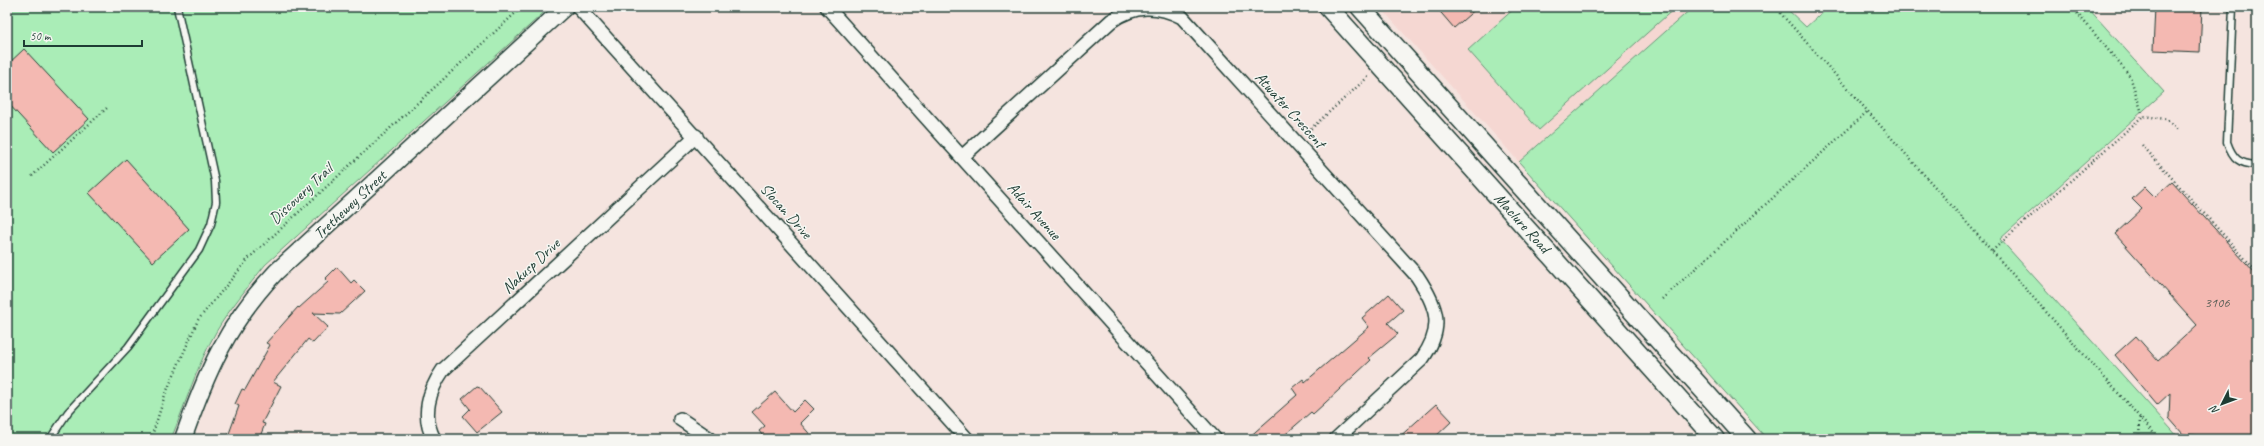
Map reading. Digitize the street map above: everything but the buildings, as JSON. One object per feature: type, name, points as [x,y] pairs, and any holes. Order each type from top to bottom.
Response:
[{"type":"main road","name":"Maclure Road","points":[[1328,7],[1716,439]]},
{"type":"main road","name":"Maclure Road","points":[[1360,7],[1747,439]]},
{"type":"street","name":"Trethewey Street","points":[[182,439],[205,377],[240,314],[260,289],[282,267],[566,7]]},
{"type":"street","name":"Slocan Drive","points":[[578,7],[696,136],[967,439]]},
{"type":"street","name":"Adair Avenue","points":[[827,7],[1215,439]]},
{"type":"street","name":"Atwater Crescent","points":[[962,157],[1111,21],[1124,13],[1141,7],[1168,10],[1182,17],[1417,276],[1426,289],[1435,312],[1437,326],[1435,336],[1422,359],[1336,439]]},
{"type":"street","name":"Nakusp Drive","points":[[434,439],[431,434],[427,415],[429,397],[434,383],[443,370],[696,136]]},
{"type":"street","points":[[680,419],[710,439]]},
{"type":"lane","points":[[50,439],[68,412],[128,347],[159,306],[199,250],[211,224],[216,202],[215,181],[177,7]]},
{"type":"lane","points":[[2233,7],[2226,142],[2231,154],[2244,165],[2257,166]]},
{"type":"path","name":"Discovery Trail","points":[[151,439],[165,395],[198,320],[249,258],[522,7]]},
{"type":"path","points":[[1775,7],[2159,439]]},
{"type":"path","points":[[2072,7],[2130,76],[2143,116]]},
{"type":"path","points":[[1296,142],[1381,66]]},
{"type":"path","points":[[32,176],[108,108]]},
{"type":"path","points":[[1662,298],[1868,112]]},
{"type":"path","points":[[1992,251],[2143,116],[2166,119],[2179,131]]},
{"type":"path","points":[[2142,145],[2257,272]]},
{"type":"path","points":[[2139,439],[2140,418]]},
{"type":"shaded area","points":[[1380,7],[1693,7],[1519,162]]},
{"type":"green space","points":[[7,7],[550,7],[265,265],[233,306],[216,332],[197,371],[171,439],[7,439]]},
{"type":"green space","points":[[1516,7],[1676,7],[1539,130],[1468,50]]},
{"type":"green space","points":[[1693,7],[1785,7],[1806,27],[1828,7],[2087,7],[2164,92],[2000,239],[2180,439],[1767,439],[1519,162]]}]
